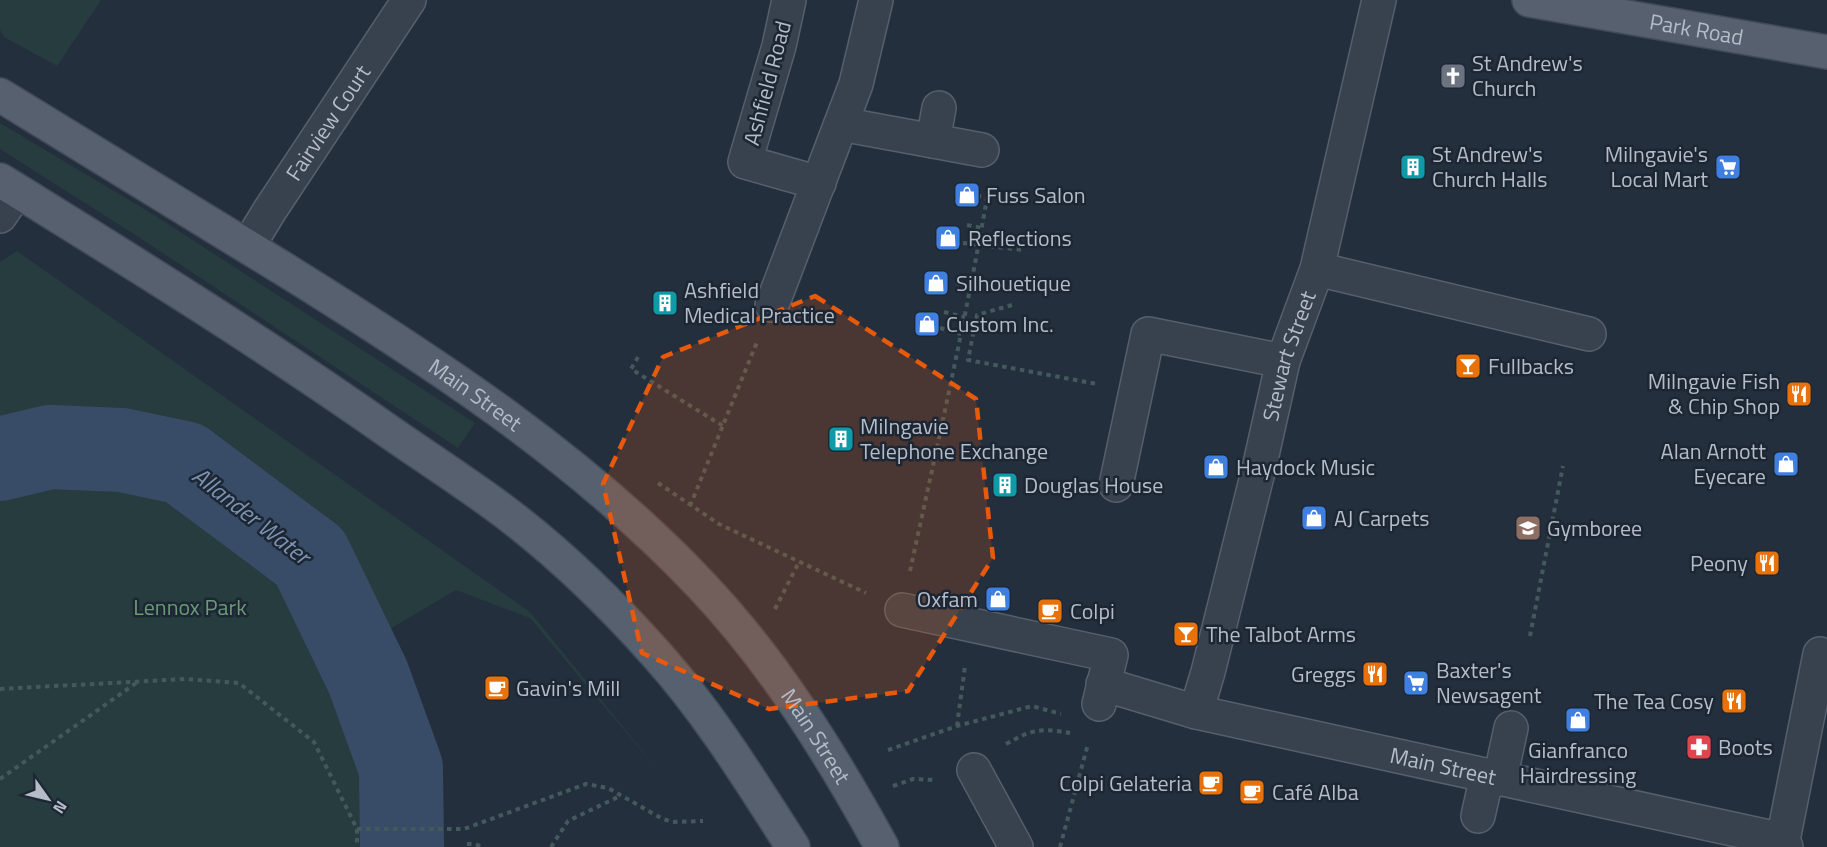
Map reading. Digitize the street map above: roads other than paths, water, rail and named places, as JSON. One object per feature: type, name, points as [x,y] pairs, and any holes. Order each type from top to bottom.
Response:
[{"type":"main road","name":"Park Road","points":[[1529,0],[1827,52]]},
{"type":"main road","name":"Main Street","points":[[0,95],[358,315],[478,396],[600,488],[649,532],[703,587],[782,681],[857,802],[882,847]]},
{"type":"main road","points":[[6,196],[315,380],[495,505],[549,549],[599,594],[657,655],[712,722],[793,847]]},
{"type":"street","name":"Fairview Court","points":[[248,246],[410,0]]},
{"type":"street","name":"Ashfield Road","points":[[789,0],[779,46],[745,162],[819,183]]},
{"type":"street","points":[[772,305],[856,84],[876,0]]},
{"type":"street","name":"Stewart Street","points":[[1196,712],[1263,453],[1283,361],[1317,269],[1378,0]]},
{"type":"street","points":[[933,141],[939,108]]},
{"type":"street","points":[[841,124],[982,150]]},
{"type":"street","points":[[1317,269],[1589,334]]},
{"type":"street","points":[[1116,485],[1148,334],[1283,361]]},
{"type":"street","name":"Main Street","points":[[902,610],[1111,655],[1101,694],[1196,712],[1494,777],[1784,844]]},
{"type":"street","points":[[1784,844],[1820,674]]},
{"type":"street","points":[[1478,816],[1511,728]]},
{"type":"street","points":[[974,770],[1016,847]]},
{"type":"waterway","name":"Allander Water","points":[[0,459],[50,447],[122,450],[184,463],[310,557],[368,677],[401,768],[402,847]]},
{"type":"place","name":"St Andrew's Church","points":[[1453,76]]},
{"type":"place","name":"St Andrew's Church Halls","points":[[1413,167]]},
{"type":"place","name":"Milngavie's Local Mart","points":[[1728,167]]},
{"type":"place","name":"Fuss Salon","points":[[967,195]]},
{"type":"place","name":"Reflections","points":[[948,238]]},
{"type":"place","name":"Silhouetique","points":[[936,283]]},
{"type":"place","name":"Ashfield Medical Practice","points":[[665,303]]},
{"type":"place","name":"Custom Inc.","points":[[927,324]]},
{"type":"place","name":"Fullbacks","points":[[1468,366]]},
{"type":"place","name":"Milngavie Fish & Chip Shop","points":[[1799,394]]},
{"type":"place","name":"Milngavie Telephone Exchange","points":[[841,439]]},
{"type":"place","name":"Alan Arnott Eyecare","points":[[1786,464]]},
{"type":"place","name":"Haydock Music","points":[[1216,467]]},
{"type":"place","name":"Douglas House","points":[[1005,485]]},
{"type":"place","name":"AJ Carpets","points":[[1314,518]]},
{"type":"place","name":"Gymboree","points":[[1528,528]]},
{"type":"place","name":"Peony","points":[[1767,563]]},
{"type":"place","name":"Oxfam","points":[[998,599]]},
{"type":"place","name":"Colpi","points":[[1050,611]]},
{"type":"place","name":"The Talbot Arms","points":[[1186,634]]},
{"type":"place","name":"Greggs","points":[[1375,674]]},
{"type":"place","name":"Baxter's Newsagent","points":[[1416,683]]},
{"type":"place","name":"Gavin's Mill","points":[[497,688]]},
{"type":"place","name":"The Tea Cosy","points":[[1734,701]]},
{"type":"place","name":"Gianfranco Hairdressing","points":[[1578,720]]},
{"type":"place","name":"Boots","points":[[1699,747]]},
{"type":"place","name":"Colpi Gelateria","points":[[1211,783]]},
{"type":"place","name":"Café Alba","points":[[1252,792]]},
{"type":"park label","name":"Lennox Park","points":[[190,607]]}]
